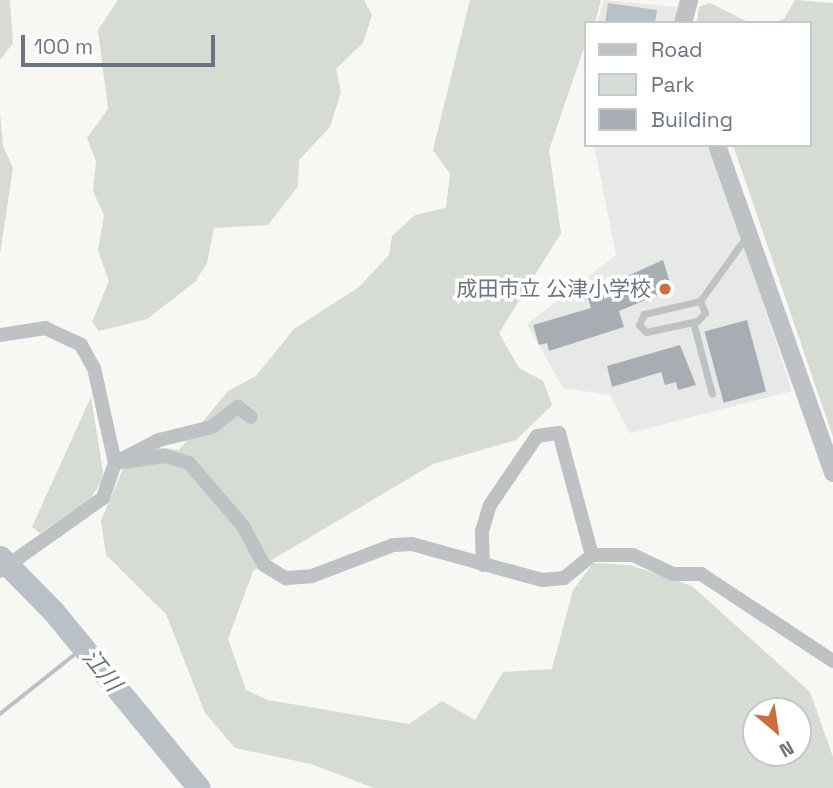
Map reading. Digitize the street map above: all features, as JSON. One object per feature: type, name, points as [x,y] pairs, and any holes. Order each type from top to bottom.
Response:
[{"type":"street","points":[[684,21],[689,0]]},
{"type":"street","points":[[718,147],[746,237],[833,473]]},
{"type":"street","points":[[0,335],[45,328],[81,345],[94,368],[115,463],[103,498],[5,565]]},
{"type":"street","points":[[115,463],[159,440],[212,427],[238,407],[251,417]]},
{"type":"street","points":[[483,565],[482,531],[490,505],[537,436],[559,433],[592,555]]},
{"type":"street","points":[[115,463],[165,456],[188,463],[243,527],[264,565],[286,578],[312,576],[393,545],[542,580],[564,578],[592,555],[633,555],[673,574],[701,574],[833,661]]},
{"type":"lane","points":[[700,302],[705,313],[694,322],[646,332],[639,325],[644,314],[700,302],[746,237]]},
{"type":"lane","points":[[694,322],[712,394]]},
{"type":"shaded area","points":[[604,0],[678,7],[676,21],[598,21]]},
{"type":"shaded area","points":[[608,3],[657,10],[655,21],[605,21]]},
{"type":"shaded area","name":"成田市立 公津小学校","points":[[594,147],[712,147],[792,391],[630,433],[610,395],[563,388],[527,324],[616,255]]},
{"type":"green space","points":[[0,0],[10,0],[13,43],[0,60]]},
{"type":"green space","points":[[118,0],[364,0],[372,15],[363,43],[336,69],[341,92],[330,127],[299,160],[298,186],[268,225],[214,228],[207,263],[195,282],[147,319],[99,331],[92,322],[109,281],[98,251],[104,215],[93,191],[96,161],[87,138],[108,109],[98,30]]},
{"type":"green space","points":[[470,0],[601,0],[596,21],[584,21],[584,48],[549,150],[561,233],[499,333],[519,368],[543,381],[552,405],[516,440],[433,464],[253,571],[228,639],[246,690],[268,700],[409,724],[442,701],[475,720],[503,672],[552,669],[573,590],[593,563],[630,565],[692,586],[810,692],[812,697],[742,697],[742,767],[812,767],[812,698],[833,757],[833,788],[374,788],[311,764],[235,748],[205,713],[166,614],[106,555],[101,521],[128,457],[148,446],[179,450],[228,391],[256,376],[294,329],[359,287],[389,255],[392,236],[415,215],[446,208],[450,174],[433,150]]},
{"type":"green space","points":[[795,0],[833,3],[833,437],[734,147],[812,147],[812,21],[778,21],[784,19]]},
{"type":"green space","points":[[710,3],[746,21],[697,21],[699,7]]},
{"type":"green space","points":[[0,111],[3,146],[13,168],[0,254]]},
{"type":"green space","points":[[91,397],[104,478],[90,499],[40,533],[32,527]]},
{"type":"building","points":[[663,260],[672,289],[619,311],[624,327],[549,351],[547,343],[539,345],[533,325],[591,308],[587,295],[627,283],[625,277]]},
{"type":"building","points":[[747,320],[766,391],[724,403],[704,331]]},
{"type":"building","points":[[680,345],[696,385],[678,390],[676,382],[665,385],[661,372],[612,387],[607,366]]},
{"type":"waterway","name":"江川","points":[[0,557],[53,611],[199,788]]},
{"type":"waterway","points":[[0,714],[73,656]]},
{"type":"place","name":"成田市立 公津小学校","points":[[665,289]]}]
